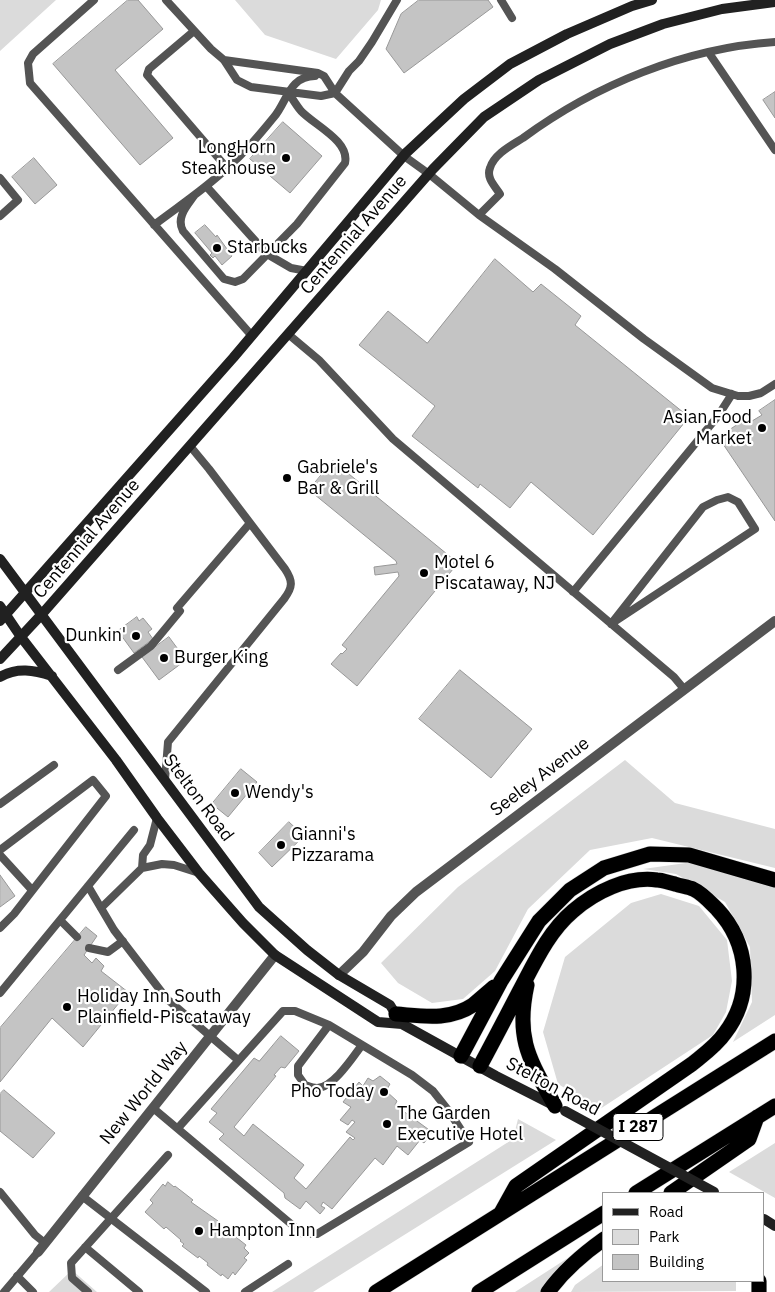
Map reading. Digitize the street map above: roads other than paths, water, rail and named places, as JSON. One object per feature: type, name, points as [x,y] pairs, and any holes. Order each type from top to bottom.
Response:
[{"type":"highway","points":[[461,1056],[501,981],[539,921],[570,890],[604,868],[650,854],[689,855],[775,880]]},
{"type":"highway","points":[[480,1066],[546,941],[566,918],[598,894],[618,884],[638,880],[656,880],[693,889],[710,901],[732,928],[744,960],[744,990],[740,1006],[725,1034],[709,1050],[678,1074],[516,1186],[502,1213]]},
{"type":"highway","points":[[531,969],[525,993],[524,1039],[532,1065],[560,1109]]},
{"type":"highway","points":[[399,1019],[450,1015],[472,1005],[501,981]]},
{"type":"highway","name":"I 287","points":[[376,1292],[775,1040]]},
{"type":"highway","points":[[638,1192],[775,1106]]},
{"type":"highway","points":[[671,1192],[749,1139],[757,1117]]},
{"type":"highway","points":[[479,1292],[602,1214]]},
{"type":"highway","points":[[548,1292],[556,1280],[570,1266],[602,1241]]},
{"type":"main road","name":"Centennial Avenue","points":[[2,614],[26,593],[252,336],[404,156],[464,99],[510,64],[567,34],[632,6],[652,0]]},
{"type":"main road","name":"Centennial Avenue","points":[[0,659],[42,614],[429,174],[484,117],[539,80],[610,44],[663,24],[722,9],[775,2]]},
{"type":"main road","name":"Stelton Road","points":[[0,559],[259,907],[291,937],[339,975],[390,1005],[399,1019],[461,1056],[713,1192]]},
{"type":"main road","name":"Stelton Road","points":[[2,614],[116,760],[199,873],[243,923],[275,955],[378,1022],[399,1019]]},
{"type":"main road","points":[[0,677],[8,672],[23,670],[52,676]]},
{"type":"street","name":"Seeley Avenue","points":[[339,975],[363,952],[391,916],[416,892],[775,621]]},
{"type":"street","name":"New World Way","points":[[38,1252],[275,955]]},
{"type":"lane","points":[[94,0],[33,54],[28,63],[30,83],[252,336]]},
{"type":"lane","points":[[166,0],[210,50],[224,60],[238,80],[251,88],[321,96],[335,93],[349,71],[359,61],[372,42],[397,0]]},
{"type":"lane","points":[[501,0],[512,18]]},
{"type":"lane","points":[[194,31],[149,69],[147,75],[227,168]]},
{"type":"lane","points":[[479,215],[500,194],[489,176],[490,167],[497,156],[548,119],[608,86],[639,74],[709,52],[775,42]]},
{"type":"lane","points":[[709,52],[775,150]]},
{"type":"lane","points":[[224,60],[318,73],[324,76],[335,93],[404,156],[479,215],[555,269],[644,339],[712,388],[732,394],[749,396],[761,393],[775,384]]},
{"type":"lane","points":[[154,225],[194,196],[251,145],[277,114],[288,92],[303,78],[324,76]]},
{"type":"lane","points":[[194,196],[180,218],[180,226],[224,279],[235,282],[243,279],[297,224],[345,163],[346,157],[340,144],[301,111],[288,92]]},
{"type":"lane","points":[[0,178],[18,200],[0,216]]},
{"type":"lane","points":[[206,186],[267,254],[291,268],[307,271]]},
{"type":"lane","points":[[288,334],[319,360],[393,439],[674,677],[684,688]]},
{"type":"lane","points":[[573,592],[718,416],[732,394]]},
{"type":"lane","points":[[165,780],[168,742],[290,591],[290,577],[190,446]]},
{"type":"lane","points":[[728,497],[738,502],[755,529],[611,624],[703,507],[728,497]]},
{"type":"lane","points":[[118,670],[151,646],[250,523]]},
{"type":"lane","points":[[0,804],[54,765]]},
{"type":"lane","points":[[0,850],[93,780],[106,796],[0,928]]},
{"type":"lane","points":[[142,868],[143,855],[150,844],[157,818]]},
{"type":"lane","points":[[0,993],[134,830]]},
{"type":"lane","points":[[0,855],[32,890]]},
{"type":"lane","points":[[101,908],[142,868],[162,864],[174,865],[199,873]]},
{"type":"lane","points":[[88,886],[122,941],[167,999],[238,1060]]},
{"type":"lane","points":[[60,920],[77,937]]},
{"type":"lane","points":[[89,948],[108,952],[122,941]]},
{"type":"lane","points":[[153,1108],[303,1234],[316,1234],[469,1142],[448,1110],[433,1092],[412,1075],[329,1025],[295,1010],[283,1012],[178,1128]]},
{"type":"lane","points":[[329,1025],[298,1066],[298,1075],[305,1085],[317,1088],[327,1085],[348,1065],[362,1045]]},
{"type":"lane","points":[[88,1292],[72,1278],[71,1263],[168,1154]]},
{"type":"lane","points":[[0,1192],[35,1235],[45,1243]]},
{"type":"lane","points":[[82,1196],[206,1292]]},
{"type":"lane","points":[[85,1247],[139,1292]]},
{"type":"lane","points":[[4,1289],[18,1276],[38,1252]]},
{"type":"lane","points":[[244,1292],[288,1264]]},
{"type":"lane","points":[[18,1276],[33,1292]]},
{"type":"place","name":"LongHorn Steakhouse","points":[[286,158]]},
{"type":"place","name":"Starbucks","points":[[217,248]]},
{"type":"place","name":"Asian Food Market","points":[[762,428]]},
{"type":"place","name":"Gabriele's Bar & Grill","points":[[287,478]]},
{"type":"place","name":"Motel 6 Piscataway, NJ","points":[[424,573]]},
{"type":"place","name":"Dunkin'","points":[[136,636]]},
{"type":"place","name":"Burger King","points":[[164,658]]},
{"type":"place","name":"Wendy's","points":[[235,793]]},
{"type":"place","name":"Gianni's Pizzarama","points":[[281,845]]},
{"type":"place","name":"Holiday Inn South Plainfield-Piscataway","points":[[67,1007]]},
{"type":"place","name":"Pho Today","points":[[384,1092]]},
{"type":"place","name":"The Garden Executive Hotel","points":[[387,1124]]},
{"type":"place","name":"Hampton Inn","points":[[199,1231]]}]
